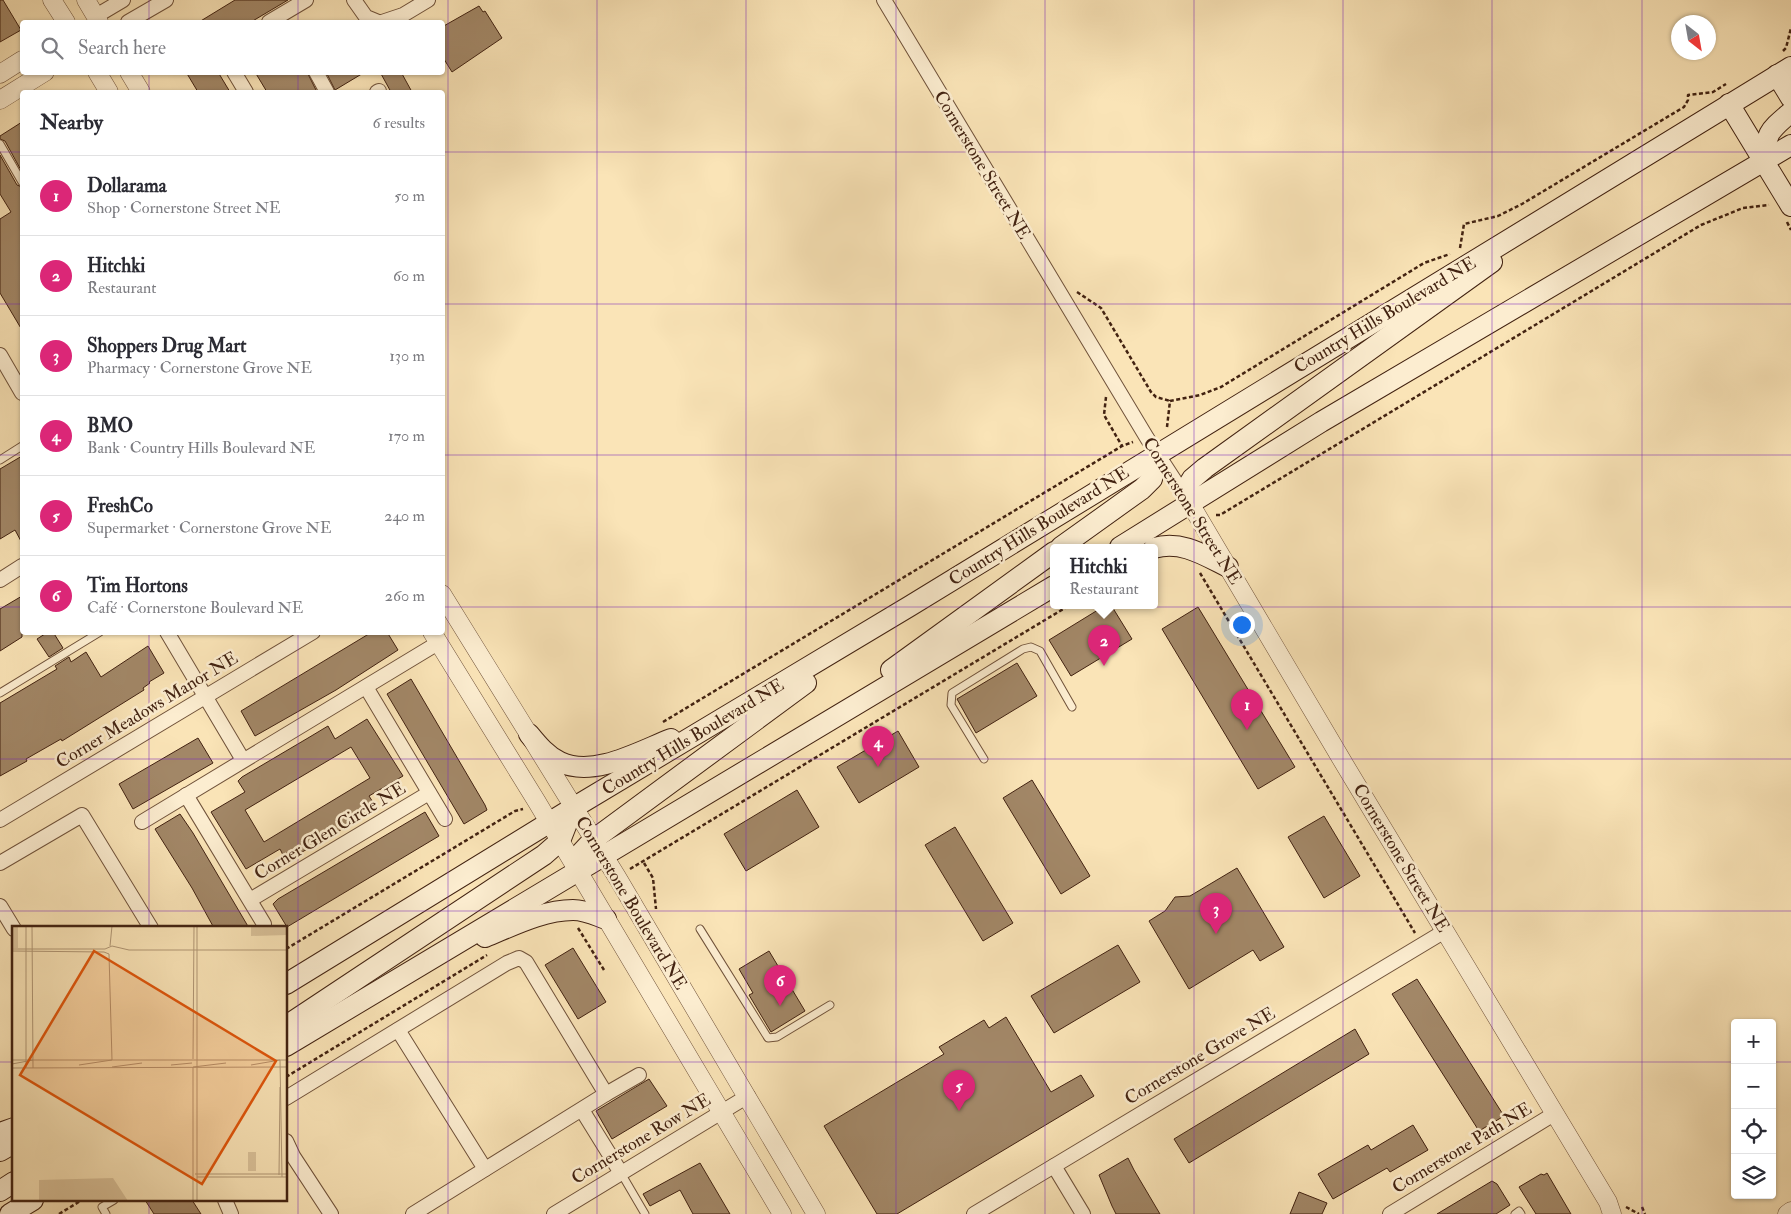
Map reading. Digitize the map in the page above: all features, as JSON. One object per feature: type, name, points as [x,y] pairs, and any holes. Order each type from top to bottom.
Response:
[{"type":"main road","name":"Country Hills Boulevard NE","points":[[288,983],[353,945],[573,808],[910,606],[1152,446],[1570,201],[1729,104],[1782,65]]},
{"type":"main road","points":[[1782,65],[1791,98]]},
{"type":"main road","points":[[1729,104],[1764,162],[1784,210]]},
{"type":"main road","points":[[1764,162],[1766,138],[1774,126],[1791,112]]},
{"type":"main road","points":[[1125,544],[1191,505],[1321,422],[1791,146]]},
{"type":"main road","points":[[1191,505],[1187,487],[1192,479],[1205,468],[1470,279],[1570,201]]},
{"type":"main road","points":[[1065,544],[1142,489],[1152,479],[1152,446]]},
{"type":"main road","points":[[1158,547],[1165,545],[1179,546],[1197,551],[1228,567]]},
{"type":"main road","points":[[834,718],[879,678],[1050,555]]},
{"type":"main road","points":[[288,1045],[578,870],[578,856],[598,847],[834,718],[1050,589]]},
{"type":"main road","points":[[598,847],[910,606]]},
{"type":"main road","points":[[529,734],[549,755],[561,762],[581,767],[615,760],[720,721]]},
{"type":"main road","points":[[288,1025],[544,855],[560,841],[573,808]]},
{"type":"main road","points":[[436,955],[536,917],[572,910],[591,912],[606,919]]},
{"type":"main road","points":[[288,991],[353,945]]},
{"type":"main road","points":[[0,1133],[12,1129]]},
{"type":"main road","points":[[0,1152],[12,1144]]},
{"type":"main road","points":[[0,1191],[12,1183]]},
{"type":"main road","points":[[10,1214],[30,1202]]},
{"type":"street","points":[[52,0],[65,20]]},
{"type":"street","points":[[86,0],[94,20],[122,0]]},
{"type":"street","points":[[131,20],[166,0]]},
{"type":"street","points":[[284,18],[306,0]]},
{"type":"street","points":[[354,0],[366,16],[375,20]]},
{"type":"street","points":[[387,20],[404,15],[428,0]]},
{"type":"street","name":"Cornerstone Street NE","points":[[884,0],[1152,446],[1191,505],[1346,768],[1613,1210]]},
{"type":"street","points":[[0,74],[20,61]]},
{"type":"street","points":[[0,100],[40,75]]},
{"type":"street","points":[[99,75],[108,90]]},
{"type":"street","points":[[131,75],[140,90]]},
{"type":"street","points":[[236,75],[245,90]]},
{"type":"street","points":[[318,75],[326,90]]},
{"type":"street","points":[[0,355],[20,390]]},
{"type":"street","points":[[0,580],[20,567]]},
{"type":"street","name":"Cornerstone Boulevard NE","points":[[445,599],[617,877],[816,1214]]},
{"type":"street","points":[[169,635],[243,760]]},
{"type":"street","name":"Corner Meadows Manor NE","points":[[0,820],[206,697],[295,637]]},
{"type":"street","points":[[142,822],[366,687],[435,638]]},
{"type":"street","name":"Cornerstone Boulevard NE","points":[[435,638],[550,822],[782,1214]]},
{"type":"street","name":"Corner Glen Circle NE","points":[[366,687],[445,819]]},
{"type":"street","name":"Corner Glen Circle NE","points":[[250,900],[429,793]]},
{"type":"street","name":"Corner Glen Circle NE","points":[[186,795],[264,924]]},
{"type":"street","points":[[0,863],[82,815],[150,926]]},
{"type":"street","points":[[0,906],[12,926]]},
{"type":"street","name":"Cornerstone Grove NE","points":[[974,1214],[1445,931]]},
{"type":"street","points":[[288,1097],[518,958],[526,962],[606,1094]]},
{"type":"street","points":[[398,1030],[485,1168]]},
{"type":"street","points":[[413,1214],[639,1075]]},
{"type":"street","name":"Cornerstone Row NE","points":[[554,1214],[748,1096]]},
{"type":"street","points":[[582,1110],[621,1173]]},
{"type":"street","name":"Cornerstone Path NE","points":[[1390,1214],[1554,1114]]},
{"type":"street","points":[[290,1158],[331,1214]]},
{"type":"street","points":[[1054,1166],[1084,1214]]},
{"type":"street","points":[[226,1202],[231,1214]]},
{"type":"street","points":[[1787,1214],[1791,1212]]},
{"type":"lane","points":[[0,144],[20,179]]},
{"type":"lane","points":[[0,460],[20,447]]},
{"type":"lane","points":[[0,693],[95,635]]},
{"type":"lane","points":[[984,759],[952,705],[952,693],[1023,649],[1031,647],[1040,651],[1072,706]]},
{"type":"lane","points":[[700,929],[768,1038],[777,1037],[830,1004]]},
{"type":"lane","points":[[621,1173],[645,1214]]},
{"type":"lane","points":[[106,1214],[102,1207],[111,1202]]},
{"type":"lane","points":[[1515,1214],[1519,1211],[1521,1214]]},
{"type":"path","points":[[1782,65],[1791,28]]},
{"type":"path","points":[[1460,250],[1464,224],[1498,216],[1522,204],[1684,107],[1688,100],[1688,95],[1713,92],[1729,82]]},
{"type":"path","points":[[1201,523],[1214,514],[1225,512],[1701,225],[1743,208],[1758,205],[1784,210],[1791,230]]},
{"type":"path","points":[[1102,308],[1151,392],[1156,397],[1170,402],[1200,395],[1220,387],[1424,263],[1451,253]]},
{"type":"path","points":[[662,723],[1122,446],[1152,446],[1168,426],[1170,402]]},
{"type":"path","points":[[1104,415],[1122,446]]},
{"type":"path","points":[[1195,565],[1422,945]]},
{"type":"path","points":[[617,877],[644,863],[1063,609]]},
{"type":"path","points":[[288,948],[514,812],[521,811],[537,802]]},
{"type":"path","points":[[644,863],[653,878]]},
{"type":"path","points":[[572,910],[572,921],[604,970]]},
{"type":"path","points":[[288,1076],[495,950]]},
{"type":"path","points":[[59,1214],[79,1202]]},
{"type":"path","points":[[1642,1207],[1645,1214]]},
{"type":"building","points":[[0,0],[3,0],[20,31],[0,42]]},
{"type":"building","points":[[235,0],[288,0],[254,20],[202,20]]},
{"type":"building","points":[[479,6],[483,12],[485,11],[502,38],[452,72],[445,61],[445,25]]},
{"type":"building","points":[[188,75],[220,75],[229,90],[197,90]]},
{"type":"building","points":[[257,75],[308,75],[316,90],[266,90]]},
{"type":"building","points":[[328,75],[360,75],[335,90]]},
{"type":"building","points":[[382,75],[403,75],[411,90],[390,90]]},
{"type":"building","points":[[20,123],[20,168],[5,141],[0,139],[0,136]]},
{"type":"building","points":[[0,155],[17,185],[20,186],[20,327],[0,293],[0,219],[11,212],[0,194]]},
{"type":"building","points":[[20,457],[20,539],[15,530],[0,539],[0,469]]},
{"type":"building","points":[[20,597],[20,635],[22,637],[0,651],[0,609]]},
{"type":"building","points":[[1198,607],[1295,767],[1258,789],[1162,629]]},
{"type":"building","points":[[1099,609],[1113,609],[1132,639],[1071,676],[1049,640]]},
{"type":"building","points":[[43,635],[55,635],[63,648],[49,657],[37,639]]},
{"type":"building","points":[[367,635],[389,635],[398,650],[336,690],[255,736],[241,711]]},
{"type":"building","points":[[148,646],[164,673],[149,682],[143,688],[144,690],[62,741],[61,739],[0,776],[0,703],[57,669],[55,666],[69,657],[71,662],[86,652],[101,677]]},
{"type":"building","points":[[1017,663],[1037,696],[976,733],[957,699]]},
{"type":"building","points":[[411,679],[487,810],[464,824],[387,694]]},
{"type":"building","points":[[367,719],[403,776],[369,796],[376,807],[336,833],[286,861],[280,849],[246,869],[211,812],[245,792],[238,781],[242,777],[328,726],[335,739]],"holes":[[[351,747],[370,778],[264,842],[245,810]]]},
{"type":"building","points":[[898,731],[919,767],[859,803],[837,767]]},
{"type":"building","points":[[198,738],[213,763],[133,809],[119,784]]},
{"type":"building","points":[[1032,780],[1090,876],[1061,894],[1003,798]]},
{"type":"building","points":[[797,790],[819,827],[746,871],[724,834]]},
{"type":"building","points":[[425,812],[439,836],[288,926],[273,904],[278,899]]},
{"type":"building","points":[[180,814],[248,926],[213,926],[192,888],[155,829]]},
{"type":"building","points":[[1324,816],[1360,876],[1324,898],[1288,837]]},
{"type":"building","points":[[955,827],[1013,923],[983,941],[925,845]]},
{"type":"building","points":[[1237,868],[1284,947],[1260,961],[1253,950],[1189,989],[1149,921],[1165,911],[1175,897],[1190,896]]},
{"type":"building","points":[[1118,945],[1140,982],[1054,1033],[1031,996]]},
{"type":"building","points":[[573,948],[606,1002],[578,1019],[545,965]]},
{"type":"building","points":[[769,951],[805,1011],[771,1032],[749,995],[753,993],[739,969]]},
{"type":"building","points":[[1417,979],[1504,1116],[1479,1131],[1392,994]]},
{"type":"building","points":[[1006,1017],[1051,1092],[1081,1075],[1094,1096],[897,1214],[877,1214],[824,1126],[944,1054],[939,1047],[984,1020],[989,1028]]},
{"type":"building","points":[[1355,1029],[1369,1054],[1189,1163],[1174,1139]]},
{"type":"building","points":[[649,1079],[667,1106],[612,1139],[596,1111]]},
{"type":"building","points":[[1413,1125],[1428,1150],[1390,1172],[1387,1168],[1333,1199],[1318,1174],[1368,1145],[1371,1150]]},
{"type":"building","points":[[1128,1158],[1160,1214],[1116,1214],[1099,1175]]},
{"type":"building","points":[[700,1163],[730,1214],[693,1214],[680,1190],[650,1206],[643,1194]]},
{"type":"building","points":[[1547,1173],[1571,1214],[1536,1214],[1519,1187],[1541,1174]]},
{"type":"building","points":[[1492,1181],[1497,1184],[1510,1205],[1496,1214],[1437,1214]]},
{"type":"building","points":[[1299,1192],[1327,1203],[1322,1214],[1290,1214]]},
{"type":"building","points":[[146,1202],[193,1202],[201,1214],[154,1214]]},
{"type":"place","name":"Hitchki","points":[[1104,666]]},
{"type":"place","name":"Dollarama","points":[[1247,730]]},
{"type":"place","name":"BMO","points":[[878,767]]},
{"type":"place","name":"Shoppers Drug Mart","points":[[1216,934]]},
{"type":"place","name":"Tim Hortons","points":[[780,1006]]},
{"type":"place","name":"FreshCo","points":[[959,1111]]}]
